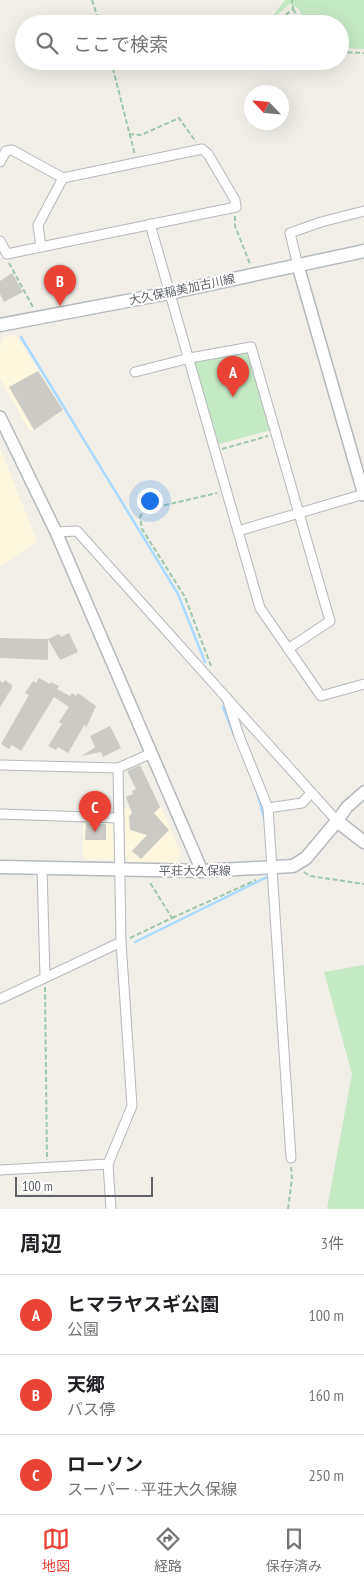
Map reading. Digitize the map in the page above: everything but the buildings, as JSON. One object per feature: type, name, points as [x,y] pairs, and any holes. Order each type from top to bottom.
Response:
[{"type":"main road","name":"大久保稲美加古川線","points":[[0,325],[254,275],[364,251]]},
{"type":"main road","points":[[294,866],[306,858],[337,822],[364,842]]},
{"type":"main road","name":"平荘大久保線","points":[[0,867],[202,871],[294,866]]},
{"type":"street","points":[[0,162],[6,151],[12,150],[63,178],[202,149],[208,154],[236,200],[236,207],[7,254],[0,241]]},
{"type":"street","points":[[41,247],[38,225],[63,178]]},
{"type":"street","points":[[238,531],[364,495],[290,233],[364,211]]},
{"type":"street","points":[[150,224],[190,358],[260,608],[321,696],[364,684]]},
{"type":"street","points":[[135,372],[190,358],[251,347],[330,621],[288,649]]},
{"type":"street","points":[[0,417],[56,532],[202,871]]},
{"type":"street","points":[[56,532],[77,531],[337,822],[348,807],[364,792]]},
{"type":"street","points":[[227,698],[239,736],[268,808],[272,834],[266,869],[291,1158]]},
{"type":"street","points":[[0,765],[118,768],[152,753]]},
{"type":"street","points":[[111,1209],[108,1164],[132,1106],[122,942],[118,768]]},
{"type":"street","points":[[268,808],[302,803],[310,794]]},
{"type":"street","points":[[0,814],[119,818]]},
{"type":"street","points":[[42,868],[45,977]]},
{"type":"street","points":[[0,999],[122,942]]},
{"type":"street","points":[[0,1170],[108,1164]]},
{"type":"path","points":[[92,0],[97,15]]},
{"type":"path","points":[[292,0],[293,9],[297,15]]},
{"type":"path","points":[[285,15],[293,9]]},
{"type":"path","points":[[349,53],[364,54]]},
{"type":"path","points":[[113,70],[137,162]]},
{"type":"path","points":[[129,134],[141,134],[179,118],[202,149]]},
{"type":"path","points":[[236,207],[236,226],[254,275]]},
{"type":"path","points":[[7,254],[7,259],[39,318]]},
{"type":"path","points":[[216,451],[276,434]]},
{"type":"path","points":[[206,676],[212,668],[185,597],[142,528],[140,517],[144,510],[227,490]]},
{"type":"path","points":[[294,866],[310,876],[364,884]]},
{"type":"path","points":[[122,942],[261,878],[266,869]]},
{"type":"path","points":[[145,870],[147,877],[172,918]]},
{"type":"path","points":[[45,977],[47,1167]]},
{"type":"path","points":[[288,1209],[292,1178],[291,1158]]},
{"type":"shaded area","points":[[16,335],[64,411],[30,432],[0,379],[0,346],[4,337]]},
{"type":"shaded area","points":[[0,448],[37,541],[0,567]]},
{"type":"shaded area","points":[[124,808],[162,808],[181,854],[177,863],[130,862],[126,857]]},
{"type":"shaded area","points":[[83,821],[112,822],[116,857],[114,860],[83,860]]},
{"type":"green space","points":[[285,0],[364,0],[364,49],[349,48],[349,15],[302,15],[298,8],[290,4],[277,15],[273,15]]},
{"type":"green space","points":[[244,351],[248,352],[271,430],[219,444],[194,364],[197,360]]},
{"type":"green space","points":[[364,965],[364,1209],[327,1209],[352,1074],[324,972]]},
{"type":"waterway","points":[[21,337],[178,594],[205,662]]},
{"type":"waterway","points":[[223,707],[236,740]]},
{"type":"waterway","points":[[257,792],[264,818]]},
{"type":"waterway","points":[[135,942],[267,877]]},
{"type":"place","name":"天郷","points":[[60,306]]},
{"type":"place","name":"ヒマラヤスギ公園","points":[[233,397]]},
{"type":"place","name":"ローソン","points":[[95,832]]}]
